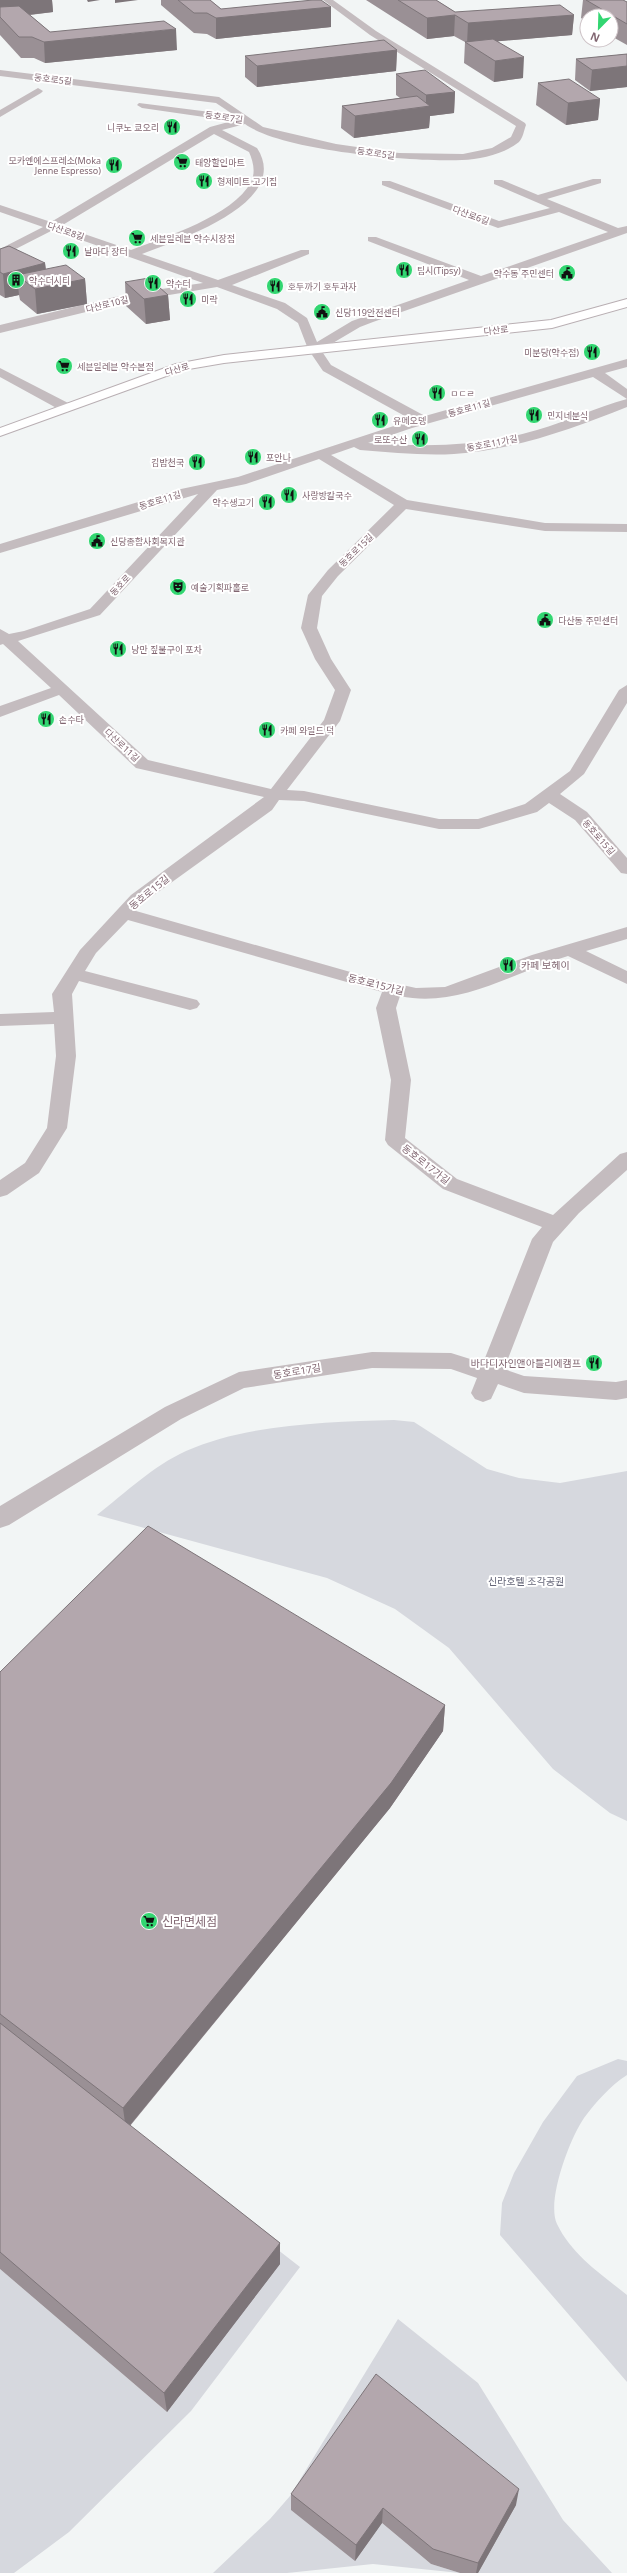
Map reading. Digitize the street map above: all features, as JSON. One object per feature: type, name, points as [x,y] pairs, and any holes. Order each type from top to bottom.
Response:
[{"type":"main road","name":"다산로","points":[[0,432],[180,367],[224,359],[552,324],[627,303]]},
{"type":"street","name":"동호로5길","points":[[0,73],[219,100],[259,129],[283,136],[336,147],[399,156],[463,157],[495,151],[516,139],[521,125],[373,33],[327,0]]},
{"type":"street","points":[[0,114],[42,92],[23,89]]},
{"type":"street","name":"동호로7길","points":[[131,104],[248,120]]},
{"type":"street","name":"동호로7길","points":[[0,254],[53,226],[214,129],[248,120]]},
{"type":"street","points":[[131,254],[213,220],[234,206],[255,184],[259,171],[254,150],[222,136],[214,129]]},
{"type":"street","points":[[535,199],[597,181]]},
{"type":"street","points":[[498,182],[557,209],[622,231]]},
{"type":"street","name":"다산로6길","points":[[386,183],[498,225],[557,209]]},
{"type":"street","name":"다산로8길","points":[[0,208],[281,306],[303,321],[314,349]]},
{"type":"street","points":[[424,421],[327,368],[314,349],[356,324],[622,231]]},
{"type":"street","points":[[372,239],[480,280]]},
{"type":"street","name":"다산로8길","points":[[216,283],[229,282],[305,252]]},
{"type":"street","name":"다산로10길","points":[[0,329],[127,298],[216,283]]},
{"type":"street","name":"동호로11길","points":[[0,549],[186,492],[241,481],[424,421],[627,363]]},
{"type":"street","points":[[0,372],[66,408]]},
{"type":"street","points":[[595,372],[627,395]]},
{"type":"street","name":"동호로11가길","points":[[352,445],[454,450],[492,444],[567,426],[627,403]]},
{"type":"street","points":[[322,455],[403,504],[544,527],[627,528]]},
{"type":"street","name":"동호로","points":[[2,638],[27,635],[95,612],[213,486]]},
{"type":"street","name":"동호로15길","points":[[0,1190],[32,1168],[57,1128],[66,1056],[62,994],[89,950],[137,899],[266,806],[332,721],[343,690],[323,659],[309,628],[315,595],[333,573],[403,504]]},
{"type":"street","name":"다산로11길","points":[[2,638],[62,689],[142,764],[276,794]]},
{"type":"street","points":[[0,712],[62,689]]},
{"type":"street","points":[[276,794],[304,796],[447,824],[479,824],[532,808],[576,774],[627,690]]},
{"type":"street","name":"동호로15길","points":[[549,794],[581,816],[627,869]]},
{"type":"street","name":"동호로15가길","points":[[124,913],[392,989],[416,994],[447,993],[540,959],[572,951],[627,933]]},
{"type":"street","points":[[572,951],[627,978]]},
{"type":"street","points":[[74,974],[190,1004]]},
{"type":"street","name":"동호로17가길","points":[[392,989],[386,1008],[401,1080],[395,1140],[450,1184],[556,1224]]},
{"type":"street","points":[[0,1020],[64,1018]]},
{"type":"street","points":[[486,1383],[543,1239],[556,1224],[627,1159]]},
{"type":"street","name":"동호로17길","points":[[0,1518],[173,1413],[239,1380],[372,1360],[451,1361],[486,1383],[524,1384],[616,1391],[627,1388]]},
{"type":"green space","name":"신라호텔 조각공원","points":[[394,1420],[414,1422],[487,1469],[519,1478],[560,1483],[627,1471],[627,1821],[610,1813],[553,1769],[449,1648],[395,1609],[327,1578],[97,1515],[162,1464],[186,1451],[209,1442],[235,1435],[288,1426]]},
{"type":"green space","points":[[0,2034],[300,2267],[191,2411],[69,2532],[14,2573],[0,2573],[0,2269],[167,2412]]},
{"type":"green space","points":[[618,2059],[627,2061],[627,2075],[604,2095],[578,2127],[566,2154],[561,2170],[557,2186],[554,2214],[563,2235],[579,2255],[627,2295],[627,2382],[500,2235],[502,2203],[514,2173],[543,2122],[577,2076]]},
{"type":"green space","points":[[398,2319],[478,2383],[563,2520],[612,2573],[478,2573],[515,2505],[382,2523],[431,2564],[460,2573],[373,2564],[287,2573],[213,2573],[270,2519],[290,2496]]},
{"type":"building","points":[[178,0],[210,0],[221,9],[313,0],[321,0],[331,7],[216,18],[207,13],[194,13]]},
{"type":"building","points":[[398,0],[436,0],[455,12],[560,5],[574,15],[468,23],[455,15],[427,18]]},
{"type":"building","points":[[586,0],[623,0],[627,2],[627,24],[619,19],[619,8],[600,8]]},
{"type":"building","points":[[19,6],[50,32],[164,21],[176,29],[44,42],[32,37],[19,37],[0,17],[0,7]]},
{"type":"building","points":[[493,39],[524,57],[495,61],[465,42]]},
{"type":"building","points":[[384,40],[397,50],[257,66],[245,56]]},
{"type":"building","points":[[627,54],[627,66],[592,70],[576,59]]},
{"type":"building","points":[[425,70],[455,92],[426,95],[396,74]]},
{"type":"building","points":[[569,79],[600,99],[568,103],[538,83]]},
{"type":"building","points":[[417,96],[430,106],[355,116],[342,106]]},
{"type":"building","points":[[9,246],[45,263],[3,274],[0,272],[0,249]]},
{"type":"building","points":[[66,265],[85,279],[35,289],[17,275]]},
{"type":"building","points":[[149,278],[168,295],[144,299],[125,282]]},
{"type":"building","name":"신라면세점","points":[[148,1526],[445,1705],[391,1783],[123,2108],[0,2014],[0,1672]]},
{"type":"building","points":[[0,2023],[280,2243],[164,2393],[0,2252]]},
{"type":"building","points":[[376,2374],[519,2489],[478,2563],[433,2549],[383,2508],[356,2545],[291,2494]]},
{"type":"place","name":"니쿠노 쿄오리","points":[[172,127]]},
{"type":"place","name":"태양할인마트","points":[[182,162]]},
{"type":"place","name":"모카옌에스프레소(Moka Jenne Espresso)","points":[[114,165]]},
{"type":"place","name":"형제미트 고기집","points":[[204,181]]},
{"type":"place","name":"세븐일레븐 약수시장점","points":[[137,238]]},
{"type":"place","name":"날마다 장터","points":[[71,251]]},
{"type":"place","name":"팁시(Tipsy)","points":[[404,270]]},
{"type":"place","name":"약수동 주민센터","points":[[567,273]]},
{"type":"place","name":"약수더시티","points":[[16,280]]},
{"type":"place","name":"약수터","points":[[153,283]]},
{"type":"place","name":"호두까기 호두과자","points":[[275,286]]},
{"type":"place","name":"미락","points":[[188,299]]},
{"type":"place","name":"신당119안전센터","points":[[322,312]]},
{"type":"place","name":"미분당(약수점)","points":[[592,352]]},
{"type":"place","name":"세븐일레븐 약수본점","points":[[64,366]]},
{"type":"place","name":"ㅁㄷㄹ","points":[[437,393]]},
{"type":"place","name":"민지네분식","points":[[534,415]]},
{"type":"place","name":"유메오뎅","points":[[380,420]]},
{"type":"place","name":"로또수산","points":[[420,439]]},
{"type":"place","name":"포안나","points":[[253,457]]},
{"type":"place","name":"김밥천국","points":[[197,462]]},
{"type":"place","name":"사랑방칼국수","points":[[289,495]]},
{"type":"place","name":"약수생고기","points":[[267,502]]},
{"type":"place","name":"신당종합사회복지관","points":[[97,541]]},
{"type":"place","name":"예술기획파홀로","points":[[178,587]]},
{"type":"place","name":"다산동 주민센터","points":[[545,620]]},
{"type":"place","name":"낭만 짚불구이 포차","points":[[118,649]]},
{"type":"place","name":"손수타","points":[[46,719]]},
{"type":"place","name":"카페 와일드 덕","points":[[267,730]]},
{"type":"place","name":"카페 보헤이","points":[[508,965]]},
{"type":"place","name":"바다디자인앤아틀리에캠프","points":[[594,1363]]},
{"type":"place","name":"신라면세점","points":[[149,1921]]}]
